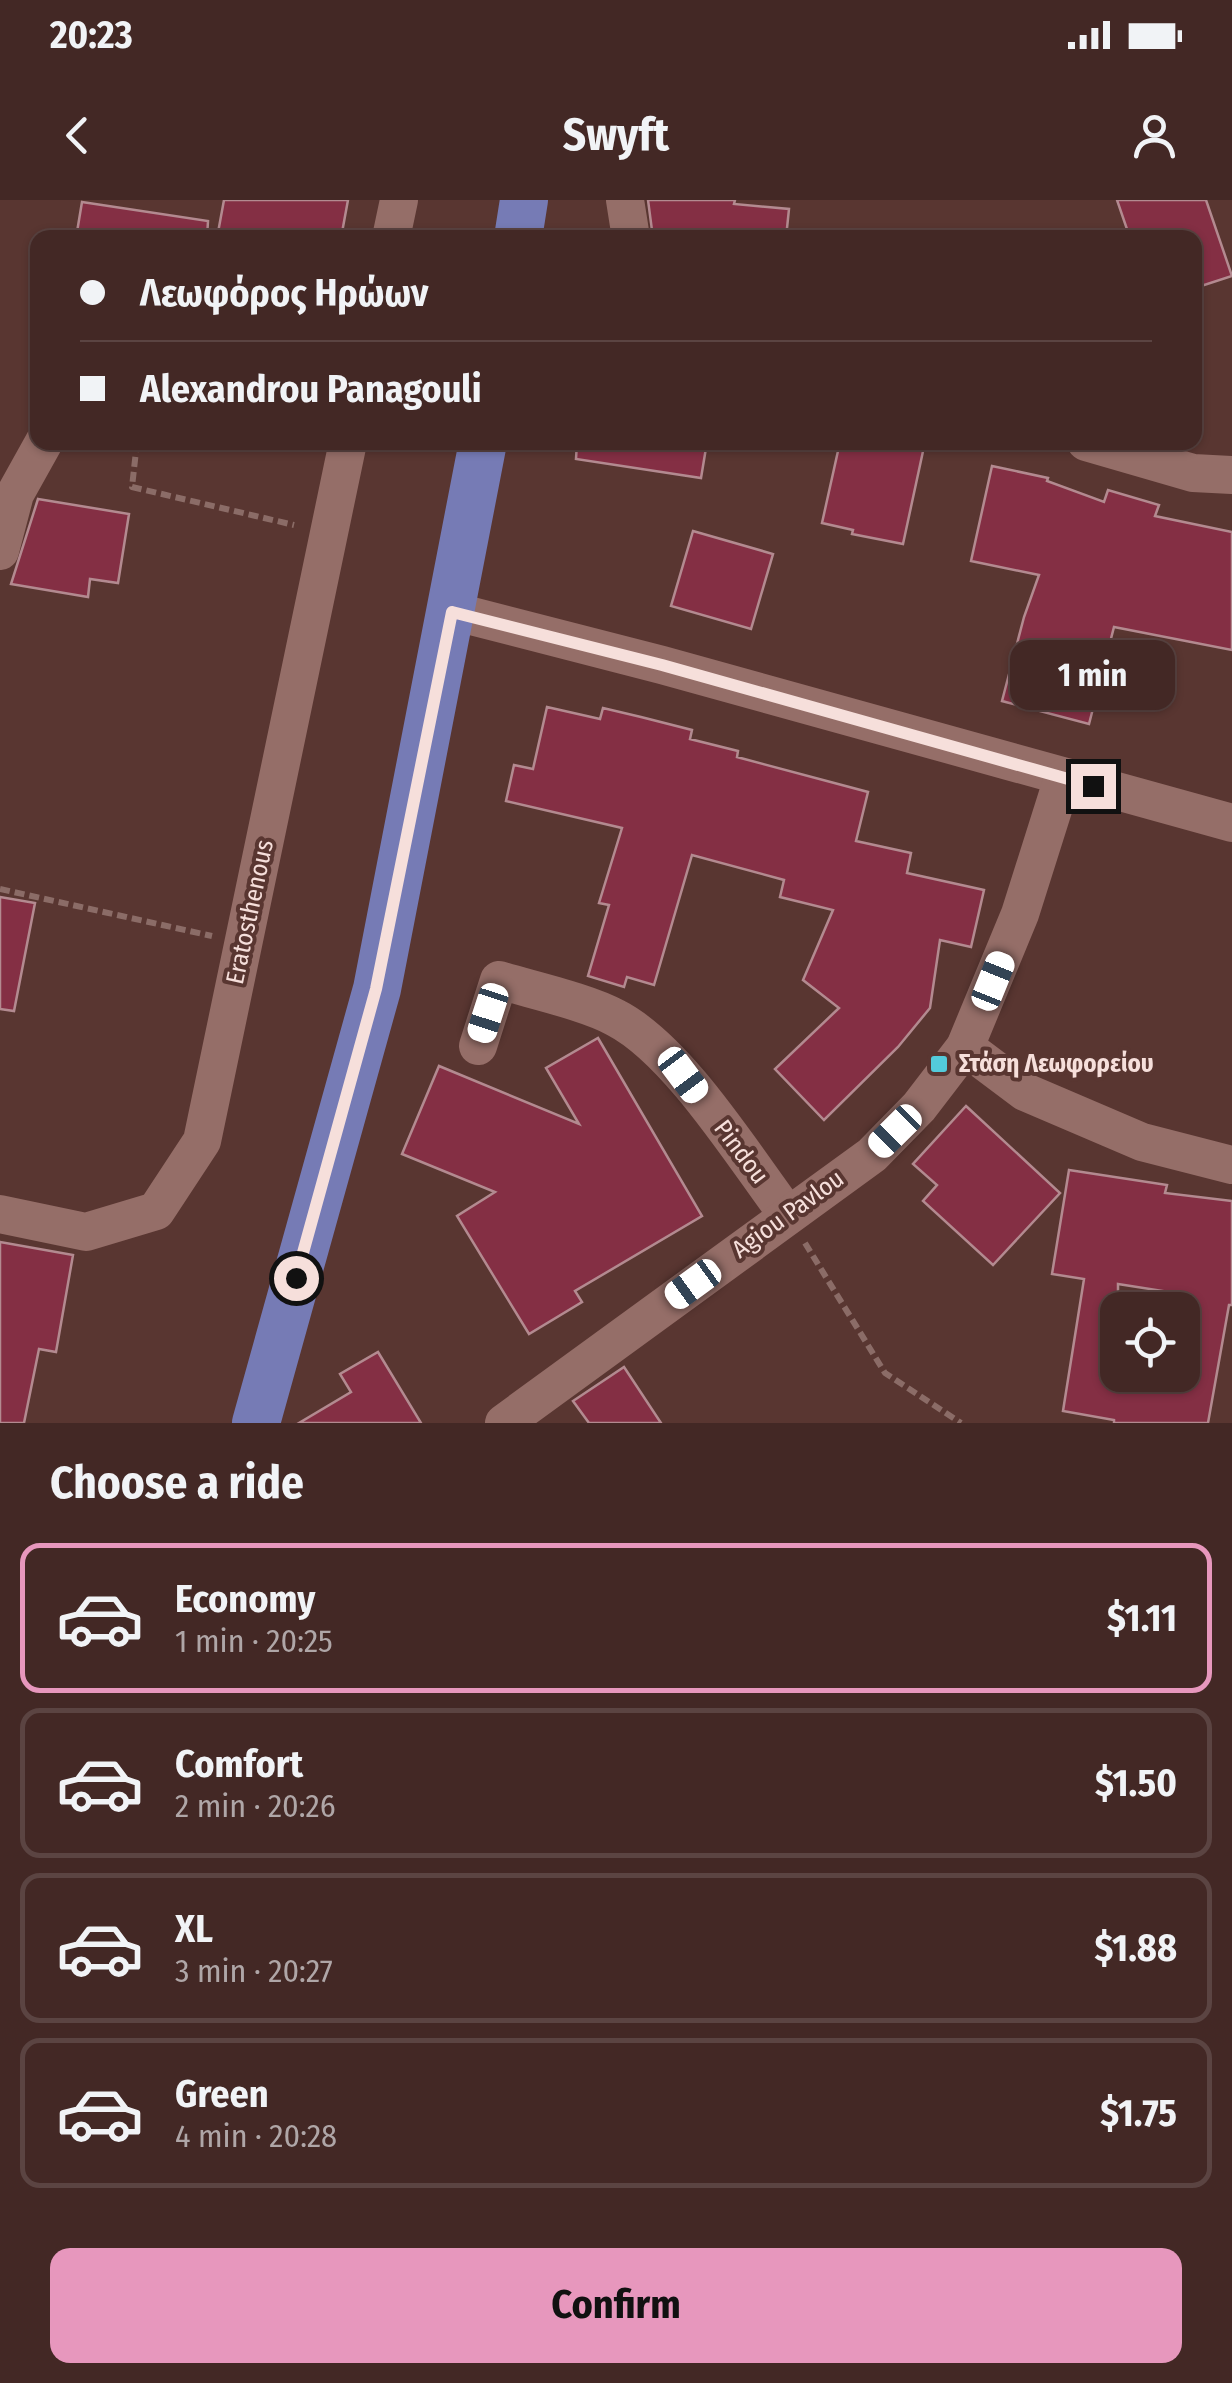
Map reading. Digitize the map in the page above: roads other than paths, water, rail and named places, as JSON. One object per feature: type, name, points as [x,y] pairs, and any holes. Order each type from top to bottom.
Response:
[{"type":"main road","points":[[519,230],[524,200]]},
{"type":"main road","points":[[256,1423],[376,989],[482,450]]},
{"type":"street","points":[[393,230],[399,200]]},
{"type":"street","points":[[625,200],[631,230]]},
{"type":"street","points":[[0,551],[15,494],[40,450]]},
{"type":"street","name":"Eratosthenous","points":[[0,1214],[86,1232],[156,1212],[202,1141],[346,450]]},
{"type":"street","points":[[1114,450],[1193,473],[1232,475]]},
{"type":"street","points":[[452,612],[662,665],[1232,823]]},
{"type":"street","name":"Agiou Pavlou","points":[[504,1423],[872,1154],[919,1107],[966,1048],[1020,914],[1063,778]]},
{"type":"street","name":"Pindou","points":[[478,1046],[499,980],[616,1017],[654,1045],[683,1075],[787,1214]]},
{"type":"street","points":[[966,1048],[1025,1092],[1142,1142],[1232,1164]]},
{"type":"place","name":"Στάση Λεωφορείου","points":[[939,1064]]}]
